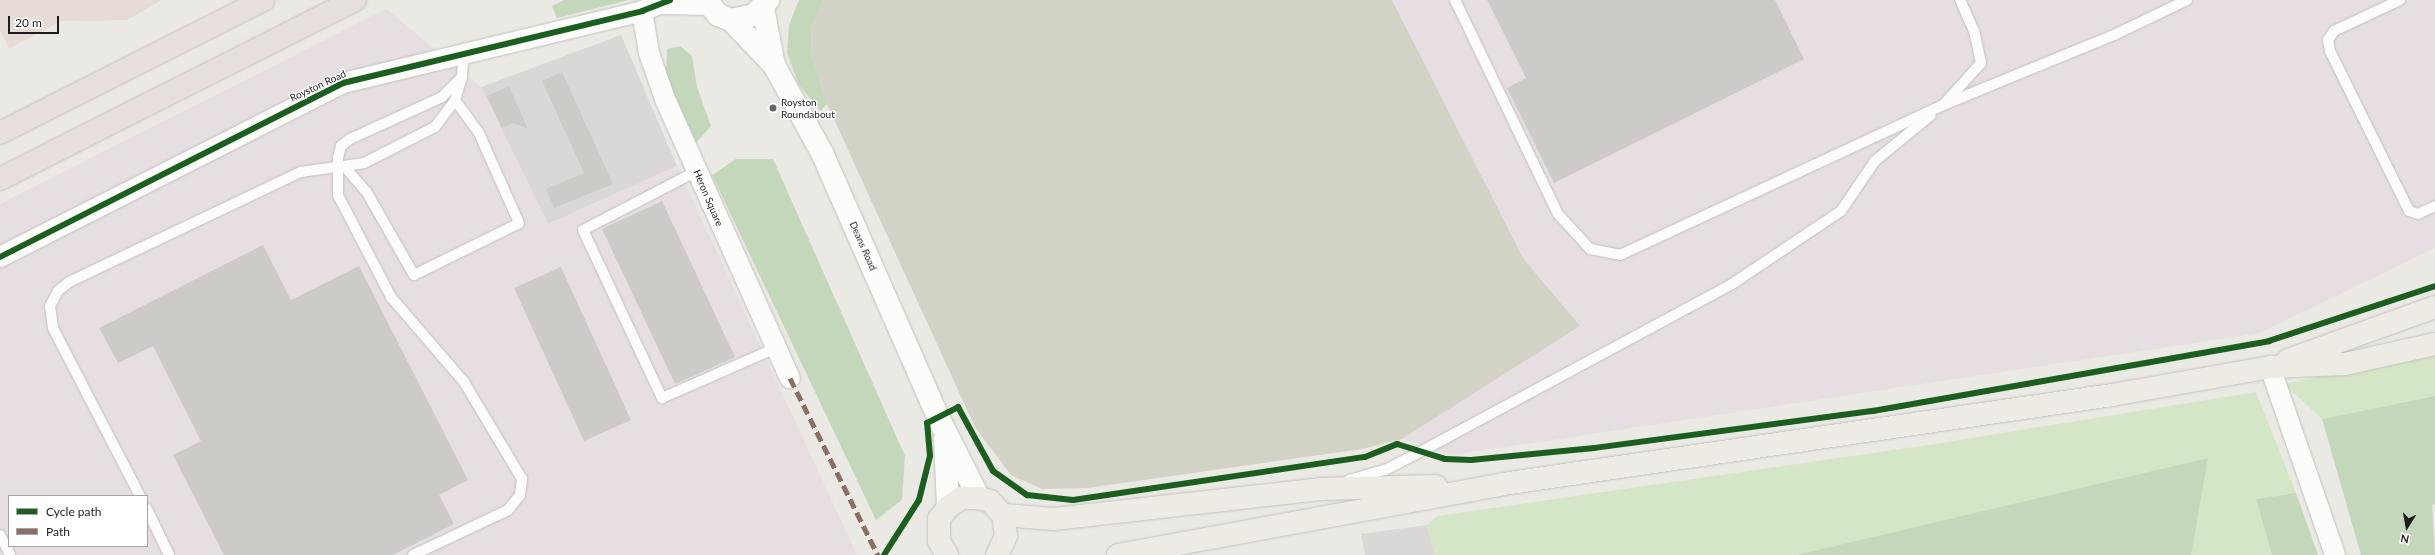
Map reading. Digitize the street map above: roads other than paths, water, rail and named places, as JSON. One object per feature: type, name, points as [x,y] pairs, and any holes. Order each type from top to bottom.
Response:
[{"type":"highway","points":[[0,133],[263,0]]},
{"type":"highway","points":[[0,179],[355,0]]},
{"type":"main road","points":[[2270,367],[2435,307]]},
{"type":"main road","points":[[1118,555],[1503,484],[2112,395],[2270,367],[2345,364],[2435,344]]},
{"type":"main road","points":[[1003,515],[1054,519],[1320,489],[1503,484]]},
{"type":"main road","points":[[938,550],[940,520],[948,507],[962,498],[979,498],[990,501],[1003,515],[1006,536],[997,555]]},
{"type":"street","name":"Royston Road","points":[[0,257],[343,83],[464,51],[642,11],[666,2],[707,2]]},
{"type":"street","name":"Deans Road","points":[[707,2],[718,15],[731,20],[774,65],[823,155],[945,431],[979,498]]},
{"type":"street","name":"Deans Road","points":[[765,4],[774,65]]},
{"type":"street","points":[[731,20],[754,15],[765,4]]},
{"type":"street","name":"Heron Square","points":[[642,11],[652,59],[697,171],[790,378]]},
{"type":"street","points":[[2270,367],[2335,555]]},
{"type":"street","name":"Deans Road","points":[[945,431],[948,507]]},
{"type":"lane","points":[[1455,0],[1558,214],[1590,249],[1620,255],[1943,105],[2114,35],[2187,0]]},
{"type":"lane","points":[[1320,489],[1385,470],[1427,448],[1732,284],[1841,211],[1875,161],[1943,105],[1981,63],[1974,30],[1960,0]]},
{"type":"lane","points":[[2400,0],[2334,32],[2328,40],[2330,51],[2409,211],[2418,214],[2435,206]]},
{"type":"lane","points":[[139,495],[53,328],[50,306],[58,291],[69,282],[301,172],[364,163],[435,127],[455,100],[462,77],[464,51]]},
{"type":"lane","points":[[413,555],[508,510],[520,495],[522,479],[464,382],[391,297],[338,195],[341,166],[341,146],[350,139],[442,97],[462,77]]},
{"type":"lane","points":[[341,166],[366,191],[414,275],[519,223],[479,133],[455,100]]},
{"type":"lane","points":[[697,171],[582,230],[662,398],[776,348]]},
{"type":"lane","points":[[148,511],[169,555]]},
{"type":"lane","points":[[0,535],[10,555]]},
{"type":"place","name":"Royston Roundabout","points":[[773,108]]}]
